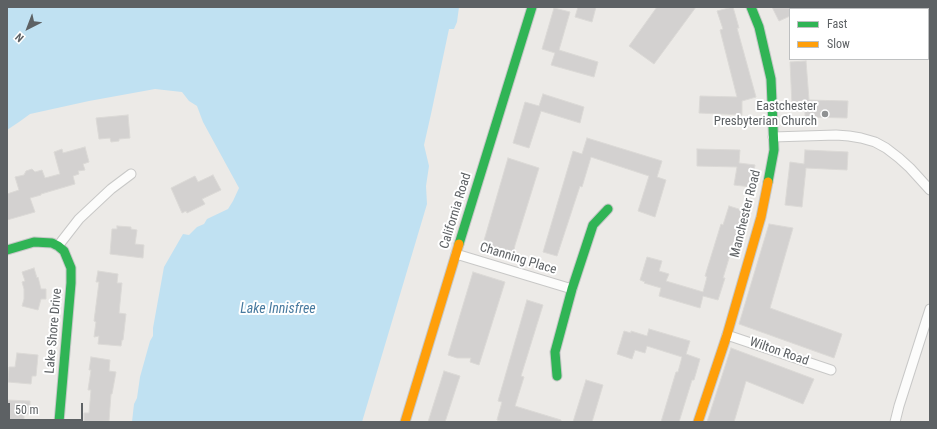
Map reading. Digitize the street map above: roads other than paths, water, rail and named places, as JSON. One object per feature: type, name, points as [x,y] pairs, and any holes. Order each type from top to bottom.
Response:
[{"type":"street","name":"California Road","points":[[405,422],[532,7]]},
{"type":"street","name":"Manchester Road","points":[[698,422],[727,335],[761,217],[774,150],[771,79],[759,27],[751,7]]},
{"type":"street","points":[[773,137],[836,135],[861,138],[875,142],[899,158],[930,190]]},
{"type":"street","points":[[7,250],[34,242],[52,243],[58,246],[79,219],[111,189],[131,174]]},
{"type":"street","points":[[557,376],[556,352],[572,289],[593,225],[608,209]]},
{"type":"street","name":"Lake Shore Drive","points":[[58,246],[64,251],[71,268],[59,422]]},
{"type":"street","name":"Channing Place","points":[[456,254],[572,289]]},
{"type":"street","points":[[895,422],[930,309]]},
{"type":"street","name":"Wilton Road","points":[[727,335],[831,370]]},
{"type":"water","name":"Lake Innisfree","points":[[7,7],[459,7],[457,22],[454,29],[449,29],[424,145],[429,166],[426,186],[427,204],[362,422],[132,422],[140,377],[150,341],[153,336],[153,328],[164,267],[183,234],[189,235],[197,227],[204,224],[207,219],[228,209],[239,188],[203,122],[197,106],[189,101],[182,92],[155,89],[89,101],[30,114],[7,130]]},
{"type":"place","name":"Eastchester Presbyterian Church","points":[[825,114]]}]
